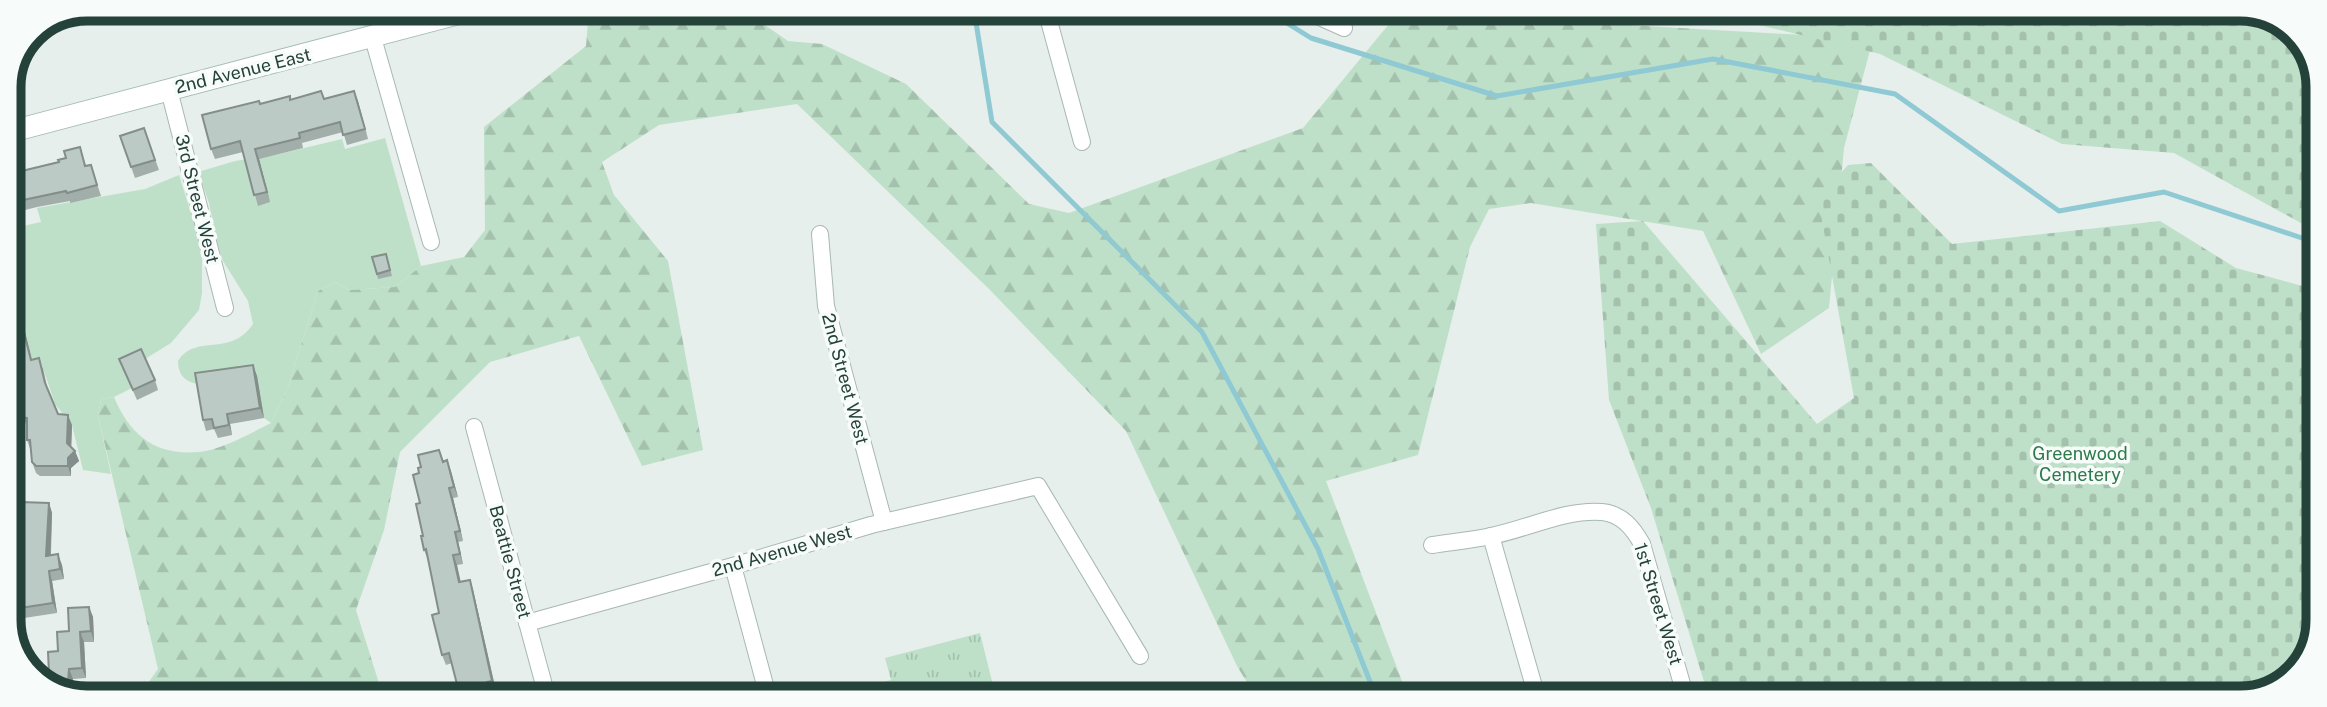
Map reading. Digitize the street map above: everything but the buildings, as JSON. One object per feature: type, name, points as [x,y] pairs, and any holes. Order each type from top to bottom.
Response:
[{"type":"main road","name":"2nd Avenue East","points":[[21,129],[433,21]]},
{"type":"street","points":[[1048,21],[1082,142]]},
{"type":"street","points":[[1328,21],[1344,28]]},
{"type":"street","points":[[373,38],[430,242]]},
{"type":"street","name":"3rd Street West","points":[[169,90],[225,308]]},
{"type":"street","name":"2nd Street West","points":[[820,234],[826,306],[884,522]]},
{"type":"street","name":"Beattie Street","points":[[474,427],[544,686]]},
{"type":"street","name":"2nd Avenue West","points":[[527,623],[884,522],[1038,486],[1140,656]]},
{"type":"street","name":"1st Street West","points":[[1491,536],[1572,514],[1603,512],[1632,527],[1642,544],[1683,686]]},
{"type":"street","points":[[1432,545],[1491,536],[1534,686]]},
{"type":"street","points":[[733,566],[765,686]]},
{"type":"green space","points":[[588,21],[759,21],[788,41],[822,44],[906,84],[1029,204],[1069,213],[1303,128],[1392,21],[1557,21],[1873,39],[1844,148],[1829,308],[1761,354],[1703,231],[1531,203],[1489,209],[1470,247],[1418,455],[1326,481],[1404,686],[1249,686],[1237,666],[1126,431],[989,289],[797,104],[659,125],[602,162],[614,195],[668,261],[703,450],[642,466],[579,336],[490,362],[400,452],[384,530],[356,610],[380,686],[146,686],[158,669],[98,416],[101,399],[114,397],[128,422],[146,440],[169,450],[183,452],[208,451],[271,423],[288,387],[318,291],[335,282],[349,290],[395,287],[421,266],[464,257],[485,230],[484,127],[586,46]]},
{"type":"green space","points":[[1743,21],[2257,23],[2287,40],[2299,58],[2305,75],[2306,226],[2174,153],[2062,144],[1880,54]]},
{"type":"green space","points":[[385,138],[421,266],[395,287],[349,290],[335,282],[318,291],[288,387],[271,423],[264,418],[256,376],[198,384],[186,380],[179,370],[178,361],[185,353],[194,348],[234,340],[253,324],[248,301],[223,261],[209,203],[198,172],[235,161],[342,139],[345,149]]},
{"type":"green space","name":"Greenwood Cemetery","points":[[1871,163],[1952,244],[2160,221],[2236,268],[2306,287],[2306,620],[2299,649],[2280,672],[2261,682],[2240,686],[1705,686],[1651,508],[1609,400],[1596,224],[1643,221],[1817,424],[1854,398],[1818,198],[1848,165]]},
{"type":"green space","points":[[179,175],[199,238],[202,293],[199,310],[171,343],[145,359],[132,388],[114,397],[101,399],[98,416],[111,474],[83,470],[72,425],[55,404],[43,368],[31,357],[21,313],[21,226],[41,222],[37,208],[145,189]]},
{"type":"green space","points":[[980,633],[993,686],[868,686],[891,680],[885,658]]},
{"type":"waterway","points":[[976,21],[992,122],[1202,332],[1318,549],[1372,686]]},
{"type":"waterway","points":[[1284,21],[1311,38],[1497,96],[1713,59],[1895,94],[2059,211],[2164,192],[2306,239]]}]
